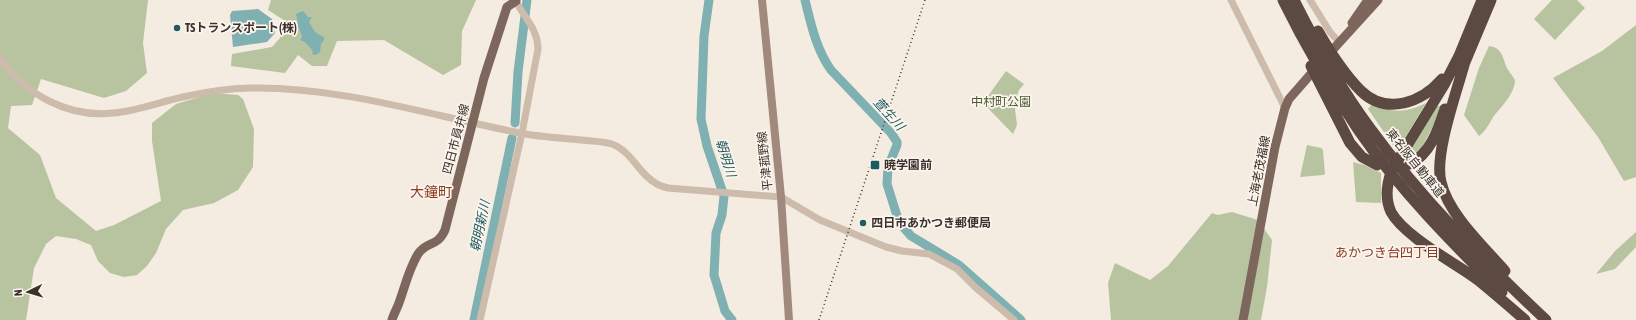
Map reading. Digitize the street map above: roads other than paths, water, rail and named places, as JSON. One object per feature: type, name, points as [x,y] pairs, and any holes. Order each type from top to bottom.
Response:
[{"type":"highway","points":[[1280,0],[1317,53],[1326,70],[1350,143],[1362,157],[1377,165]]},
{"type":"highway","name":"東名阪自動車道","points":[[1283,0],[1317,53]]},
{"type":"highway","name":"東名阪自動車道","points":[[1294,0],[1317,53],[1360,132],[1413,199],[1472,263],[1532,320]]},
{"type":"highway","points":[[1299,0],[1317,53]]},
{"type":"highway","points":[[1410,164],[1422,156],[1432,142],[1482,0]]},
{"type":"highway","points":[[1491,0],[1462,60],[1444,85],[1402,153],[1388,179],[1387,194],[1389,206],[1400,224],[1416,238],[1478,281],[1525,320]]},
{"type":"highway","points":[[1326,70],[1351,79],[1362,92],[1369,97],[1387,104],[1397,104],[1406,103],[1425,95],[1462,60]]},
{"type":"highway","points":[[1462,60],[1441,154],[1439,173],[1444,192],[1455,212],[1468,229],[1550,320]]},
{"type":"highway","name":"東名阪自動車道","points":[[1326,70],[1420,192],[1479,254],[1546,320]]},
{"type":"main road","name":"平津菰野線","points":[[762,0],[788,320]]},
{"type":"main road","name":"上海老茂福線","points":[[1338,43],[1368,0]]},
{"type":"main road","name":"上海老茂福線","points":[[1243,320],[1275,147],[1285,108],[1289,99],[1378,0]]},
{"type":"main road","name":"四日市員弁線","points":[[392,320],[406,278],[418,253],[422,249],[439,241],[442,237],[484,78],[507,7],[516,3]]},
{"type":"street","points":[[1231,0],[1285,108]]},
{"type":"street","points":[[1310,0],[1338,43]]},
{"type":"street","points":[[480,320],[522,133],[538,49],[538,40],[516,3]]},
{"type":"street","points":[[0,58],[13,76],[30,91],[52,103],[72,110],[93,114],[112,114],[212,91],[238,88],[269,88],[333,93],[522,133],[612,144],[626,154],[649,179],[668,188],[778,196],[830,225],[886,247],[912,253],[930,254],[957,269],[975,287],[1014,320]]},
{"type":"water","points":[[258,9],[272,19],[275,33],[267,42],[233,47],[230,15],[232,11]]},
{"type":"water","points":[[303,11],[308,17],[312,17],[309,22],[315,32],[325,38],[321,44],[320,52],[316,55],[312,54],[313,51],[305,42],[300,40],[302,37],[300,30],[296,26],[298,22],[296,14]]},
{"type":"waterway","name":"朝明新川","points":[[515,123],[518,72],[527,0]]},
{"type":"waterway","name":"朝明川","points":[[709,0],[704,36],[701,119],[707,146],[724,196],[722,215],[716,233],[714,275],[725,311],[732,320]]},
{"type":"waterway","name":"萱生川","points":[[805,0],[821,54],[831,70],[891,133],[897,142],[888,167],[887,184],[899,222],[911,236],[959,265],[1021,320]]},
{"type":"waterway","name":"朝明新川","points":[[474,320],[512,138]]},
{"type":"railway","points":[[819,320],[925,0]]},
{"type":"place","name":"TSトランスポート(株)","points":[[177,28]]},
{"type":"place","name":"暁学園前","points":[[875,165]]},
{"type":"place","name":"四日市あかつき郵便局","points":[[863,223]]},
{"type":"district","name":"大鐘町","points":[[431,192]]},
{"type":"district","name":"あかつき台四丁目","points":[[1387,252]]},
{"type":"park label","name":"中村町公園","points":[[1001,102]]}]
